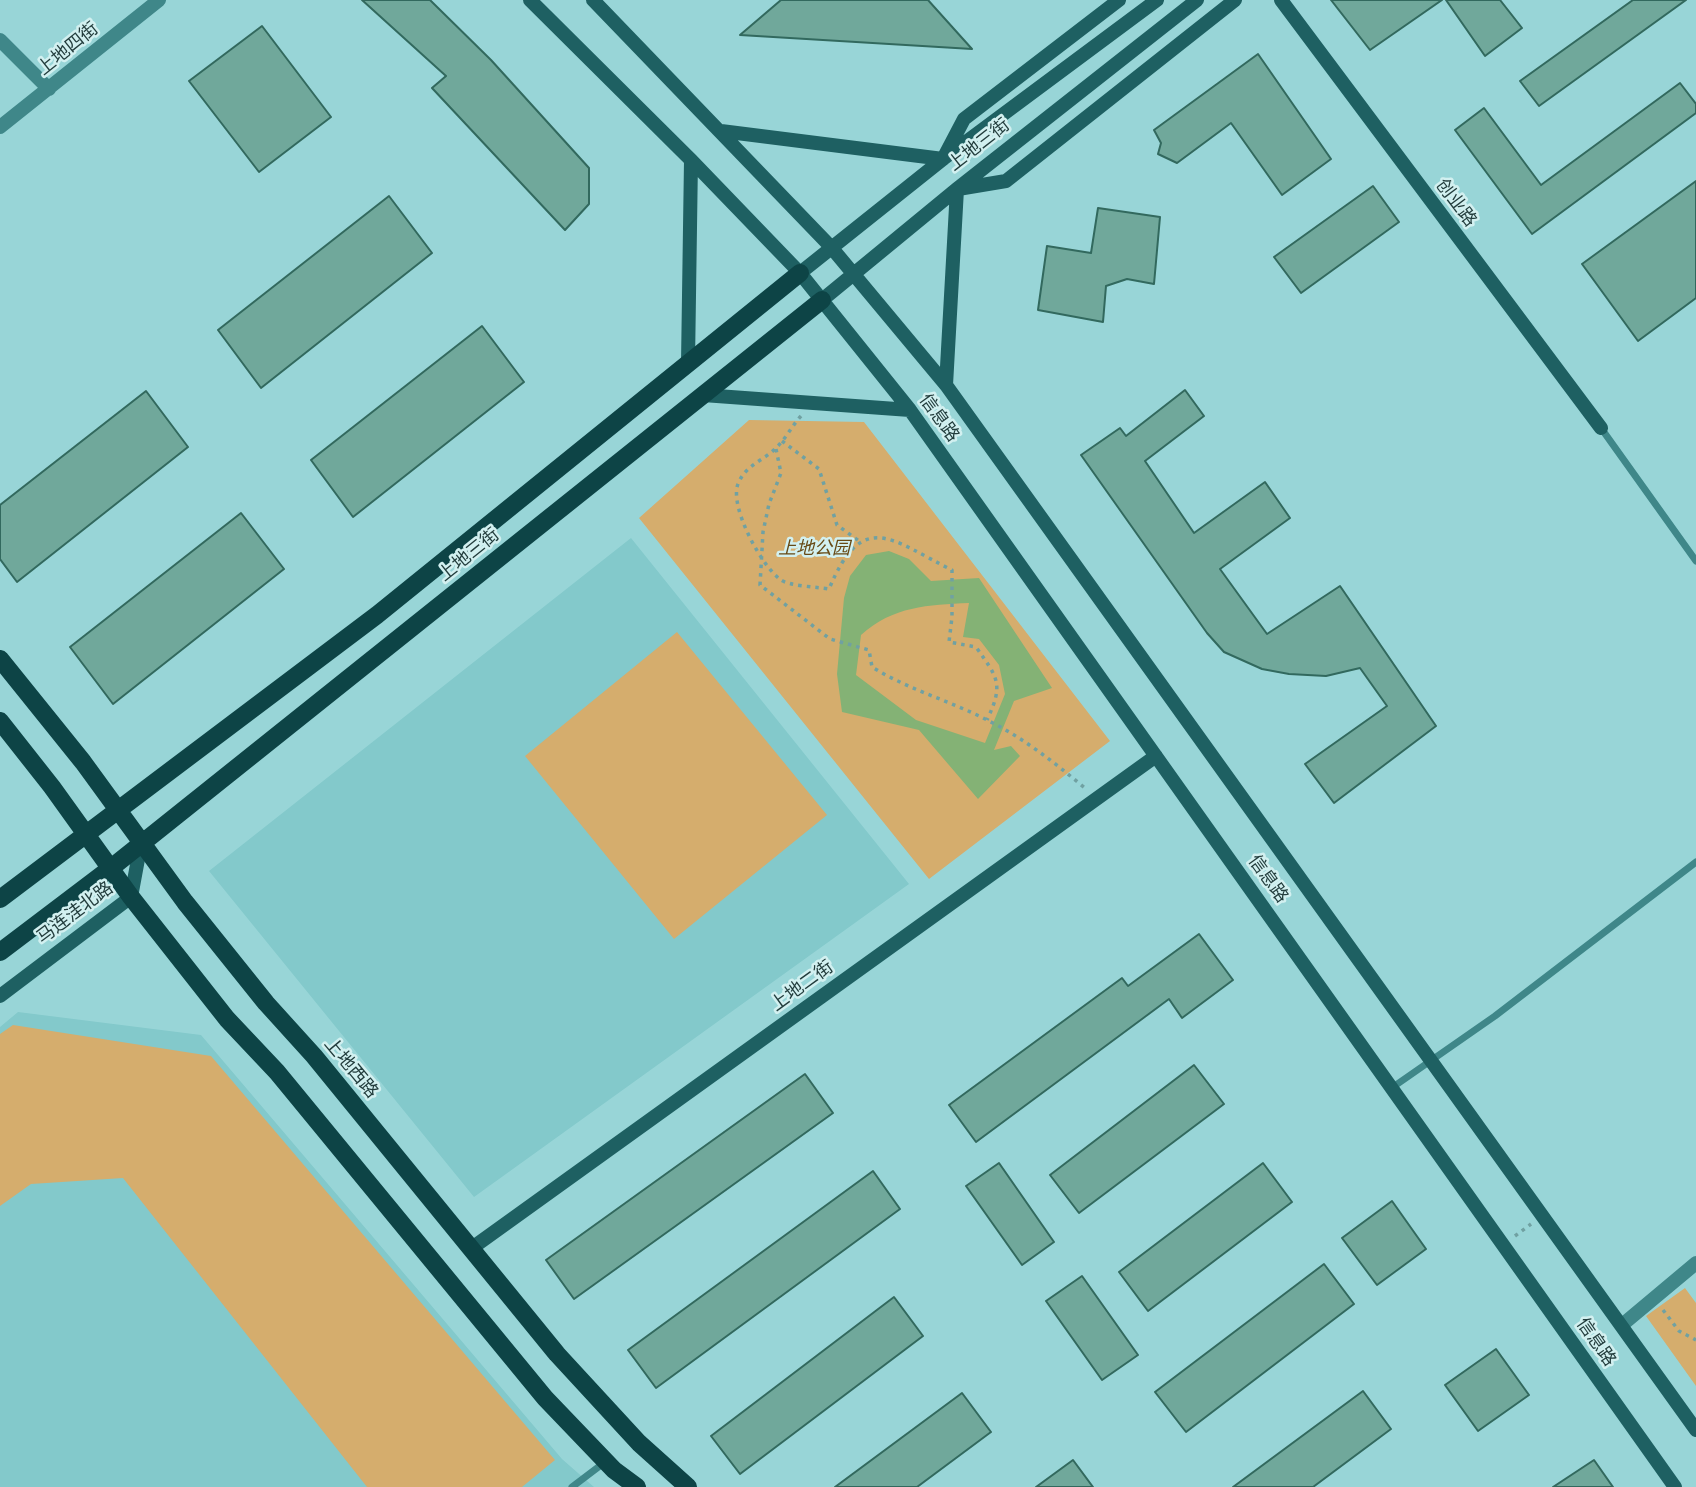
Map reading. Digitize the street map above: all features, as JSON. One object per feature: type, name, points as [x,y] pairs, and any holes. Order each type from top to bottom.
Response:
[{"type":"main road","points":[[530,0],[691,160],[688,362]]},
{"type":"main road","points":[[593,0],[831,247]]},
{"type":"main road","name":"上地三街","points":[[943,159],[964,119],[1119,0]]},
{"type":"main road","name":"上地三街","points":[[86,833],[377,615],[831,247],[943,159],[1157,0]]},
{"type":"main road","name":"上地三街","points":[[957,189],[1197,0]]},
{"type":"main road","name":"上地三街","points":[[957,189],[1006,181],[1235,0]]},
{"type":"main road","name":"创业路","points":[[1281,0],[1601,428]]},
{"type":"main road","points":[[721,131],[943,159]]},
{"type":"main road","name":"信息路","points":[[691,160],[800,273],[910,410],[1675,1487]]},
{"type":"main road","points":[[822,300],[957,189]]},
{"type":"main road","points":[[946,385],[957,189]]},
{"type":"main road","name":"信息路","points":[[831,247],[946,385],[1696,1430]]},
{"type":"main road","name":"上地三街","points":[[111,868],[822,300]]},
{"type":"main road","points":[[703,395],[910,410]]},
{"type":"main road","name":"上地西路","points":[[0,659],[83,762],[141,843],[266,1003],[314,1056],[557,1354],[639,1443],[688,1487]]},
{"type":"main road","points":[[0,721],[86,833],[131,897],[227,1019],[278,1072],[538,1390],[606,1462],[637,1487]]},
{"type":"main road","name":"上地二街","points":[[472,1248],[1156,755]]},
{"type":"main road","points":[[0,899],[86,833]]},
{"type":"main road","name":"马连洼北路","points":[[0,996],[131,897],[141,843]]},
{"type":"main road","name":"马连洼北路","points":[[0,952],[111,868]]},
{"type":"street","name":"上地四街","points":[[0,127],[159,0]]},
{"type":"street","points":[[0,40],[49,89]]},
{"type":"street","points":[[1622,1325],[1696,1263]]},
{"type":"lane","points":[[1601,428],[1696,561]]},
{"type":"lane","points":[[1393,1087],[1495,1016],[1696,862]]},
{"type":"lane","points":[[572,1487],[606,1462]]},
{"type":"path","points":[[812,403],[776,449],[753,463],[737,485],[739,510],[761,558],[782,582],[829,589],[840,564],[859,541],[885,536],[952,570],[949,642],[976,648],[993,672],[998,696],[987,719]]},
{"type":"path","points":[[782,441],[819,469],[837,525],[859,541]]},
{"type":"path","points":[[776,449],[781,473],[769,504],[760,585],[830,639],[869,650],[872,667],[898,683],[987,719],[1020,738],[1096,797]]},
{"type":"path","points":[[1504,1244],[1542,1215]]},
{"type":"path","points":[[1653,1297],[1679,1331],[1696,1340]]},
{"type":"shaded area","points":[[631,538],[909,884],[474,1197],[209,871]]},
{"type":"shaded area","points":[[889,551],[909,559],[931,581],[979,578],[1052,688],[1014,701],[994,750],[1011,746],[1020,756],[978,799],[919,730],[842,712],[837,674],[844,598],[850,576],[866,555]],"holes":[[[969,603],[963,637],[979,639],[999,665],[1005,694],[985,743],[916,720],[856,675],[861,635],[873,625],[898,613],[925,606]]]},
{"type":"shaded area","points":[[18,1012],[201,1035],[562,1459],[594,1487],[0,1487],[0,1027]]},
{"type":"green space","name":"上地公园","points":[[749,420],[864,422],[1110,741],[929,879],[639,518]]},
{"type":"green space","points":[[677,632],[827,815],[674,939],[525,756]]},
{"type":"green space","points":[[13,1025],[211,1056],[555,1460],[522,1487],[367,1487],[123,1178],[31,1184],[0,1206],[0,1034]]},
{"type":"green space","points":[[1685,1288],[1696,1303],[1696,1386],[1646,1316]]},
{"type":"building","points":[[362,0],[430,0],[491,60],[589,168],[589,204],[565,230],[432,88],[446,76]]},
{"type":"building","points":[[781,0],[928,0],[972,49],[740,35]]},
{"type":"building","points":[[1331,0],[1442,0],[1370,50]]},
{"type":"building","points":[[1446,0],[1500,0],[1522,28],[1485,56]]},
{"type":"building","points":[[1633,0],[1686,0],[1539,106],[1520,81]]},
{"type":"building","points":[[262,26],[331,117],[259,172],[189,81]]},
{"type":"building","points":[[1258,54],[1331,159],[1282,195],[1231,123],[1177,163],[1158,154],[1161,143],[1154,130]]},
{"type":"building","points":[[1680,83],[1696,104],[1696,113],[1532,234],[1455,130],[1484,108],[1541,185]]},
{"type":"building","points":[[1696,181],[1696,298],[1638,341],[1582,264]]},
{"type":"building","points":[[1373,186],[1399,222],[1301,293],[1274,257]]},
{"type":"building","points":[[389,196],[432,253],[261,388],[218,330]]},
{"type":"building","points":[[1098,208],[1160,217],[1154,284],[1127,279],[1106,286],[1103,322],[1038,310],[1047,246],[1091,253]]},
{"type":"building","points":[[482,326],[524,382],[353,517],[311,460]]},
{"type":"building","points":[[1185,390],[1204,416],[1145,461],[1194,533],[1265,482],[1290,518],[1220,569],[1267,634],[1340,586],[1436,726],[1334,803],[1305,764],[1387,706],[1360,668],[1326,676],[1289,674],[1262,669],[1224,652],[1207,633],[1081,455],[1120,428],[1126,436]]},
{"type":"building","points":[[146,391],[188,447],[17,582],[0,559],[0,505]]},
{"type":"building","points":[[241,513],[284,569],[113,704],[70,647]]},
{"type":"building","points":[[1199,934],[1233,980],[1182,1018],[1169,999],[976,1142],[949,1105],[1122,978],[1128,986]]},
{"type":"building","points":[[1194,1065],[1224,1104],[1079,1213],[1050,1175]]},
{"type":"building","points":[[805,1074],[833,1113],[574,1299],[546,1260]]},
{"type":"building","points":[[999,1163],[1054,1242],[1022,1265],[966,1186]]},
{"type":"building","points":[[1263,1163],[1292,1202],[1148,1311],[1119,1272]]},
{"type":"building","points":[[873,1171],[900,1209],[656,1388],[628,1350]]},
{"type":"building","points":[[1392,1201],[1426,1249],[1377,1285],[1342,1238]]},
{"type":"building","points":[[1324,1264],[1354,1304],[1186,1432],[1155,1392]]},
{"type":"building","points":[[1082,1276],[1138,1355],[1102,1380],[1046,1301]]},
{"type":"building","points":[[894,1297],[923,1336],[740,1474],[711,1436]]},
{"type":"building","points":[[1496,1349],[1529,1395],[1478,1431],[1445,1385]]},
{"type":"building","points":[[1363,1391],[1391,1429],[1313,1487],[1233,1487]]},
{"type":"building","points":[[962,1393],[991,1432],[917,1487],[835,1487]]},
{"type":"building","points":[[1073,1460],[1093,1487],[1036,1487]]},
{"type":"building","points":[[1594,1460],[1613,1487],[1553,1487]]}]
